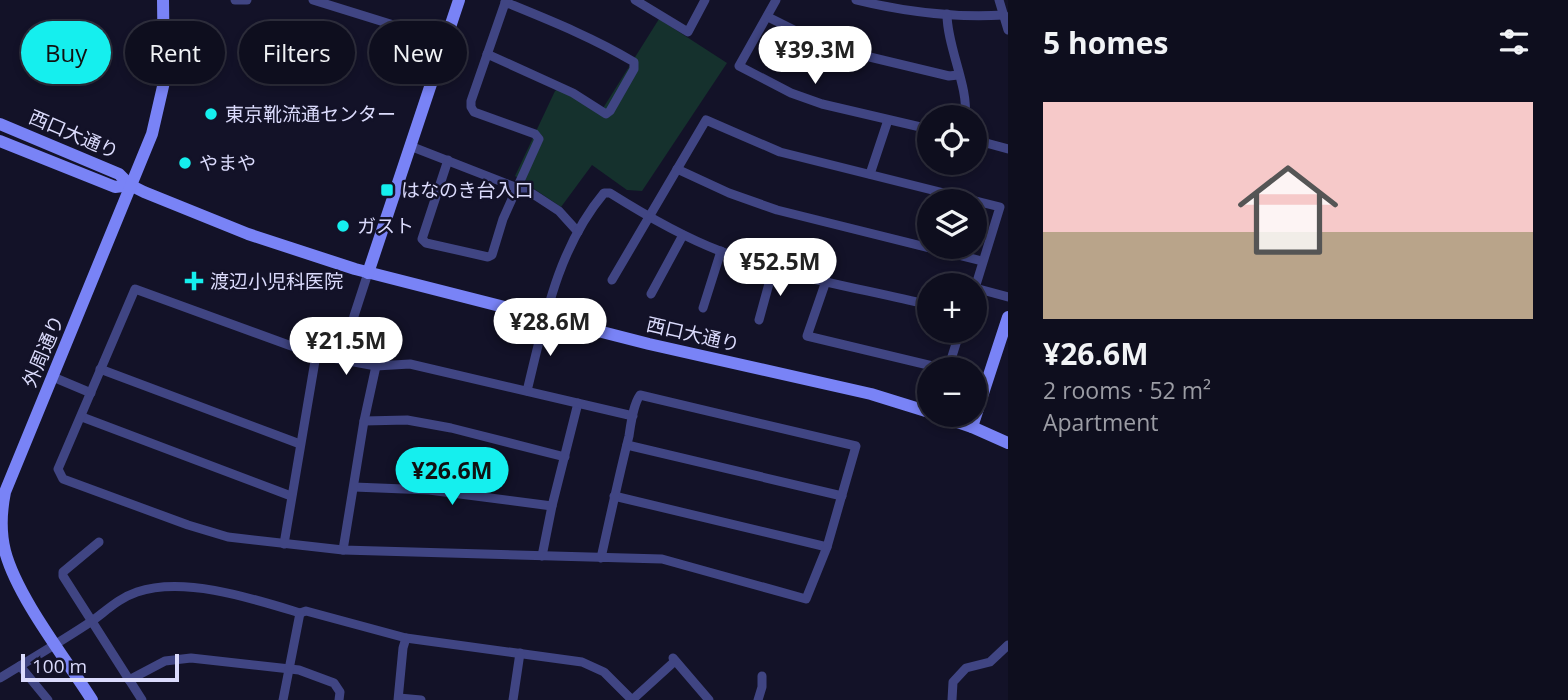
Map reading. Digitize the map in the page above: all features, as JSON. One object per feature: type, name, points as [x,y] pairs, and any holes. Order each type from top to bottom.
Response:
[{"type":"street","name":"外周通り","points":[[92,700],[24,596],[10,566],[2,538],[1,519],[5,492],[152,134],[164,82],[163,0]]},
{"type":"street","points":[[235,0],[247,0]]},
{"type":"street","points":[[313,0],[381,21]]},
{"type":"street","points":[[452,21],[460,0]]},
{"type":"street","points":[[635,0],[688,32],[705,0]]},
{"type":"street","points":[[776,0],[739,66],[791,93],[821,104],[917,126]]},
{"type":"street","points":[[856,0],[907,11],[974,17],[1004,15]]},
{"type":"street","points":[[999,0],[1008,30]]},
{"type":"street","points":[[448,160],[422,239],[426,243],[488,257],[492,255],[503,219],[539,139],[535,134],[474,112],[471,107],[487,54],[505,1],[606,45],[634,62],[634,69],[606,114],[573,93],[487,54]]},
{"type":"street","points":[[947,14],[965,105]]},
{"type":"street","points":[[768,18],[828,47],[949,76],[958,75]]},
{"type":"street","points":[[344,362],[354,316],[431,84]]},
{"type":"street","points":[[612,280],[706,120],[780,152],[1000,207],[975,288],[1008,297]]},
{"type":"street","points":[[870,174],[888,120]]},
{"type":"street","name":"西口大通り","points":[[0,124],[119,174],[130,185],[248,234],[368,273],[649,344],[871,394],[917,408]]},
{"type":"street","name":"西口大通り","points":[[0,141],[115,187],[130,185]]},
{"type":"street","points":[[987,143],[1008,149]]},
{"type":"street","points":[[410,146],[534,194],[559,211],[578,232]]},
{"type":"street","points":[[677,169],[729,193],[777,210],[982,261]]},
{"type":"street","points":[[527,391],[556,280],[578,232],[604,193],[610,193],[649,218],[720,251],[774,269],[917,302]]},
{"type":"street","points":[[651,294],[683,235]]},
{"type":"street","points":[[703,308],[720,251]]},
{"type":"street","points":[[759,320],[774,269]]},
{"type":"street","points":[[825,281],[807,336],[917,362]]},
{"type":"street","points":[[601,558],[614,496],[633,416],[637,398],[640,395],[856,446],[827,547],[806,599],[662,559],[601,558],[343,550],[218,534],[63,479],[58,469],[135,289],[316,355],[376,366],[410,364],[633,416]]},
{"type":"street","points":[[987,381],[1008,317]]},
{"type":"street","points":[[284,544],[316,355]]},
{"type":"street","points":[[343,550],[364,421],[376,366]]},
{"type":"street","points":[[100,369],[300,444]]},
{"type":"street","points":[[53,377],[91,393]]},
{"type":"street","points":[[542,556],[578,403]]},
{"type":"street","points":[[82,416],[290,496]]},
{"type":"street","points":[[364,421],[407,420],[451,428],[565,457]]},
{"type":"street","points":[[972,427],[1008,443]]},
{"type":"street","points":[[626,444],[842,496]]},
{"type":"street","points":[[354,487],[429,490],[552,506]]},
{"type":"street","points":[[614,496],[827,547]]},
{"type":"street","points":[[99,542],[63,572],[63,576],[142,700]]},
{"type":"street","points":[[0,678],[56,644],[121,599],[156,588],[229,594],[406,638],[590,664],[612,678],[632,700],[674,658],[709,700]]},
{"type":"street","points":[[283,700],[300,613]]},
{"type":"street","points":[[406,638],[402,648],[398,699],[421,700]]},
{"type":"street","points":[[952,700],[953,682],[966,668],[990,662],[1008,645]]},
{"type":"street","points":[[513,700],[520,653]]},
{"type":"street","points":[[129,680],[152,667],[191,658],[299,670],[334,683],[340,692],[339,700]]},
{"type":"street","points":[[20,666],[48,700]]},
{"type":"street","points":[[758,700],[762,676]]},
{"type":"green space","points":[[659,19],[727,63],[642,191],[627,190],[592,165],[561,207],[515,176],[555,91],[560,88],[600,113]]},
{"type":"place","name":"東京靴流通センター","points":[[211,114]]},
{"type":"place","name":"やまや","points":[[185,163]]},
{"type":"place","name":"はなのき台入口","points":[[387,190]]},
{"type":"place","name":"ガスト","points":[[343,226]]},
{"type":"place","name":"渡辺小児科医院","points":[[194,281]]}]
